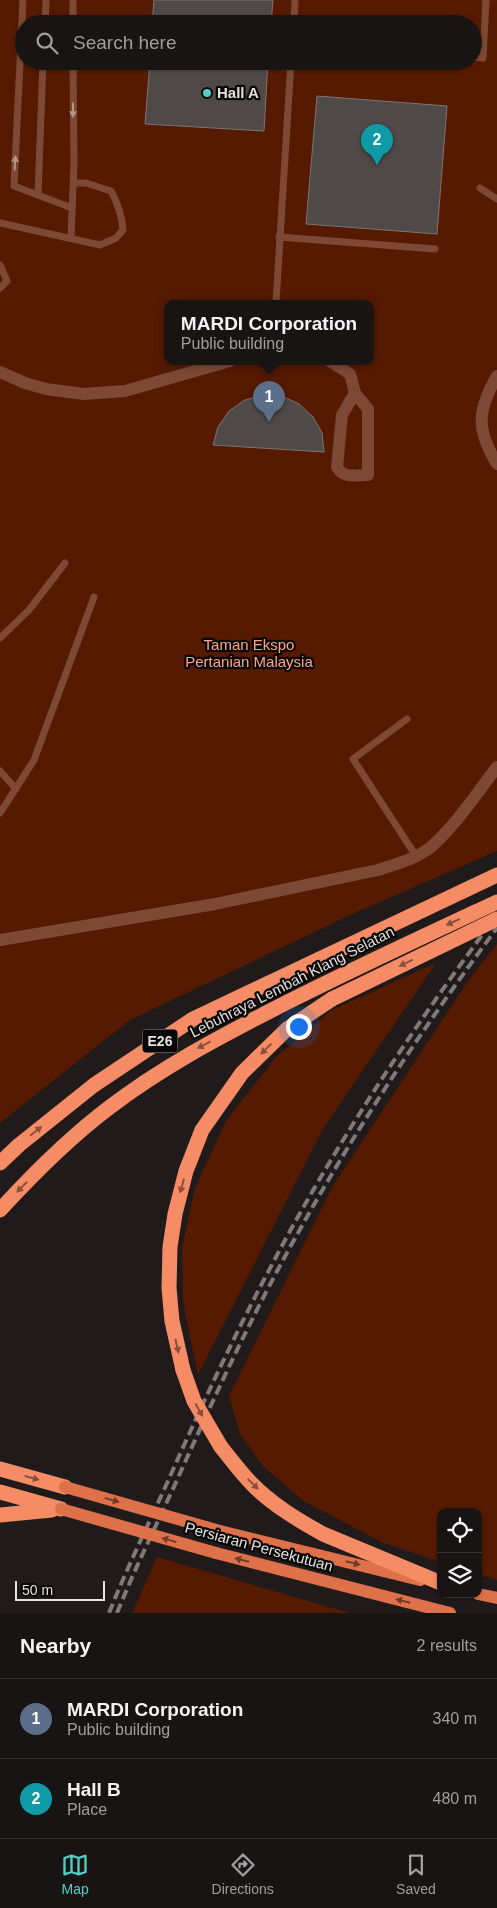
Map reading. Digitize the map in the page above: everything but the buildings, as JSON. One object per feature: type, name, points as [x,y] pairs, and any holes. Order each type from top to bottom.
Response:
[{"type":"highway","name":"Lebuhraya Lembah Klang Selatan","points":[[0,1163],[19,1145],[94,1084],[192,1019],[497,875]]},
{"type":"highway","name":"Lebuhraya Lembah Klang Selatan","points":[[0,1210],[58,1151],[112,1106],[175,1062],[201,1046],[326,982],[497,902]]},
{"type":"highway","points":[[437,1582],[323,1534],[307,1525],[250,1482],[221,1447],[194,1400],[183,1370],[172,1320],[170,1247],[175,1214],[186,1170],[202,1130],[242,1073],[287,1029],[332,999],[497,919]]},
{"type":"highway","points":[[0,1469],[65,1486]]},
{"type":"highway","points":[[0,1492],[61,1509]]},
{"type":"highway","points":[[0,1515],[61,1509]]},
{"type":"main road","name":"Persiaran Persekutuan","points":[[65,1486],[220,1532],[437,1583]]},
{"type":"main road","name":"Persiaran Persekutuan","points":[[61,1509],[216,1553],[450,1613]]},
{"type":"main road","points":[[482,1595],[497,1598]]},
{"type":"street","points":[[0,372],[39,387],[84,394],[125,391],[216,365]]},
{"type":"street","points":[[336,365],[350,374],[355,393],[368,409],[368,475],[344,476],[337,467],[342,415],[355,393]]},
{"type":"street","points":[[495,459],[481,431],[482,408],[497,376]]},
{"type":"street","points":[[0,940],[225,902],[378,870],[416,856],[431,846],[449,828],[497,767]]},
{"type":"lane","points":[[22,15],[23,0]]},
{"type":"lane","points":[[45,15],[46,0]]},
{"type":"lane","points":[[73,0],[73,15]]},
{"type":"lane","points":[[294,15],[295,0]]},
{"type":"lane","points":[[482,58],[486,0]]},
{"type":"lane","points":[[20,70],[14,186],[72,208]]},
{"type":"lane","points":[[38,195],[43,70]]},
{"type":"lane","points":[[71,237],[73,70]]},
{"type":"lane","points":[[276,300],[291,70]]},
{"type":"lane","points":[[0,223],[71,237],[100,245],[116,238],[123,230],[118,205],[111,191],[86,183],[73,183]]},
{"type":"lane","points":[[480,188],[497,199]]},
{"type":"lane","points":[[279,237],[435,249]]},
{"type":"lane","points":[[0,265],[7,281],[0,288]]},
{"type":"lane","points":[[0,638],[29,610],[66,563]]},
{"type":"lane","points":[[0,814],[34,760],[94,597]]},
{"type":"lane","points":[[407,719],[353,759],[416,856]]},
{"type":"lane","points":[[0,771],[16,789]]},
{"type":"green space","name":"Taman Ekspo Pertanian Malaysia","points":[[0,0],[497,0],[497,851],[348,916],[130,1020],[0,1123]]},
{"type":"green space","points":[[497,944],[497,1580],[482,1575],[482,1508],[437,1508],[437,1561],[381,1542],[302,1500],[263,1466],[240,1434],[229,1396],[332,1187],[468,981]]},
{"type":"green space","points":[[436,963],[323,1129],[198,1375],[183,1302],[182,1248],[195,1188],[226,1121],[276,1057],[332,1010]]},
{"type":"green space","points":[[157,1557],[350,1613],[132,1613]]},
{"type":"railway","points":[[109,1613],[130,1563],[216,1377],[292,1227],[346,1135],[404,1045],[497,915]]},
{"type":"railway","points":[[117,1613],[224,1377],[261,1302],[299,1232],[351,1142],[407,1055],[497,928]]},
{"type":"place","name":"Hall A","points":[[207,93]]},
{"type":"place","name":"Hall B","points":[[377,165]]},
{"type":"place","name":"MARDI Corporation","points":[[269,422]]}]
